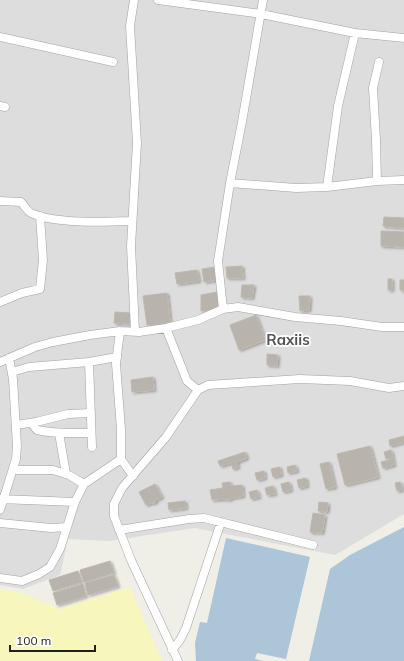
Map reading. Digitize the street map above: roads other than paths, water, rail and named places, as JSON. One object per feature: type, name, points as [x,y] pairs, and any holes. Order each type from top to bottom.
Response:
[{"type":"street","points":[[134,0],[130,26],[137,143],[131,246],[136,332]]},
{"type":"street","points":[[158,0],[260,14],[355,33],[404,38]]},
{"type":"street","points":[[223,309],[218,261],[230,183],[263,0]]},
{"type":"street","points":[[327,187],[338,106],[355,33]]},
{"type":"street","points":[[0,37],[113,62]]},
{"type":"street","points":[[377,181],[373,88],[379,62]]},
{"type":"street","points":[[230,183],[296,188],[327,187],[377,181],[404,180]]},
{"type":"street","points":[[0,201],[21,202],[30,213],[51,218],[84,221],[132,221]]},
{"type":"street","points":[[0,302],[22,293],[40,289],[43,260],[40,216]]},
{"type":"street","points":[[0,362],[53,342],[120,331],[136,332],[166,328],[198,320],[223,309],[238,307],[295,317],[341,321],[382,327],[404,327]]},
{"type":"street","points":[[166,328],[187,381],[198,390]]},
{"type":"street","points":[[120,331],[116,364],[121,429],[121,459],[133,476]]},
{"type":"street","points":[[12,372],[29,367],[89,362],[117,357]]},
{"type":"street","points":[[0,510],[16,459],[16,425],[12,372],[9,358]]},
{"type":"street","points":[[89,362],[92,447]]},
{"type":"street","points":[[178,661],[131,560],[114,516],[114,504],[122,488],[166,437],[198,390],[208,385],[300,379],[350,381],[389,388],[404,386]]},
{"type":"street","points":[[16,425],[68,414],[91,413]]},
{"type":"street","points":[[31,423],[37,430],[59,434],[91,433]]},
{"type":"street","points":[[59,434],[66,474]]},
{"type":"street","points":[[0,578],[22,581],[39,574],[50,567],[60,549],[75,502],[84,484],[121,459]]},
{"type":"street","points":[[13,470],[53,470],[66,474],[84,484]]},
{"type":"street","points":[[2,500],[75,502]]},
{"type":"street","points":[[119,530],[197,518],[208,518],[313,545]]},
{"type":"street","points":[[172,650],[180,640],[186,628],[221,522]]},
{"type":"street","points":[[0,523],[51,528],[67,527]]},
{"type":"water","points":[[404,527],[404,661],[309,661],[330,569],[350,555]]},
{"type":"water","points":[[226,538],[310,557],[286,659],[257,653],[255,659],[264,661],[196,661],[195,643],[200,622],[207,623]]},
{"type":"district","name":"Raxiis","points":[[288,340]]}]
